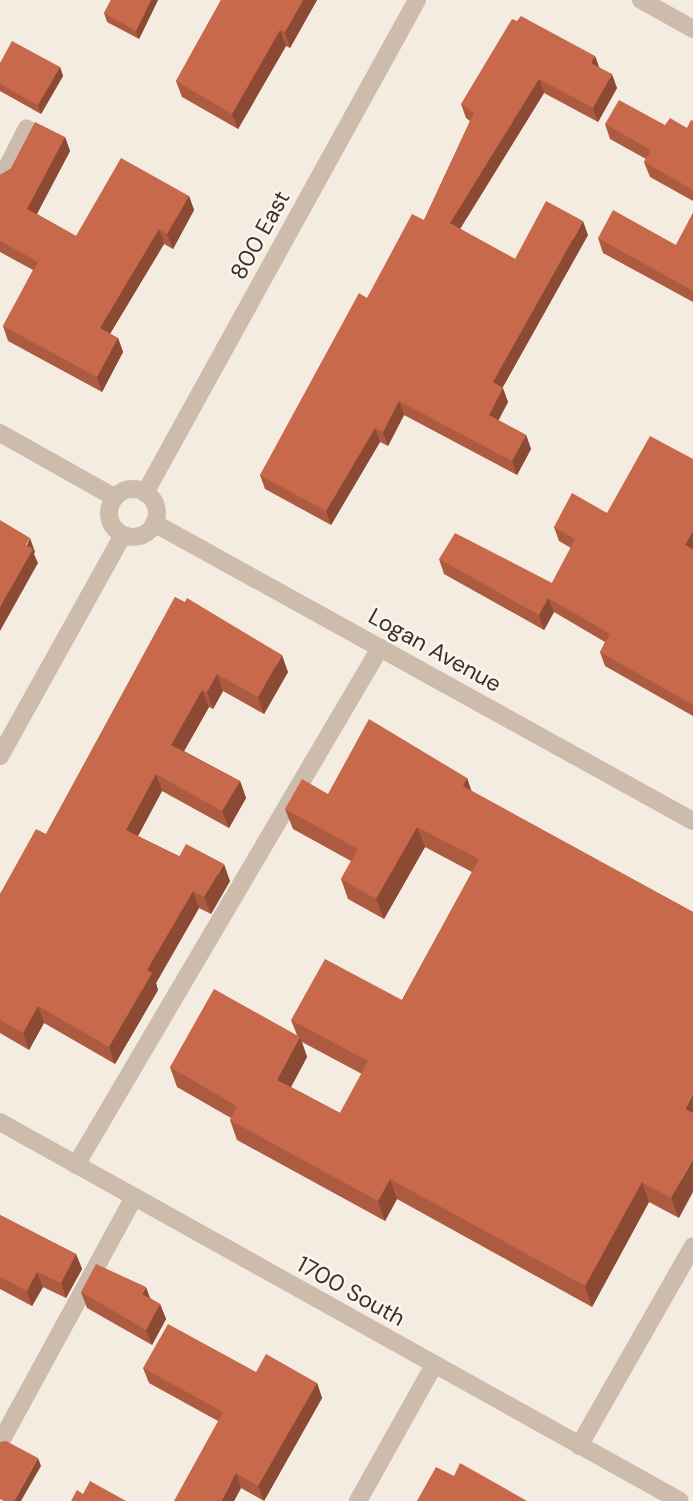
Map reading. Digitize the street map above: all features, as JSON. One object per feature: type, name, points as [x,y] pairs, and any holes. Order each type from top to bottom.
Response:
[{"type":"street","name":"800 East","points":[[145,493],[417,0]]},
{"type":"street","points":[[641,0],[693,29]]},
{"type":"street","points":[[0,181],[26,128]]},
{"type":"street","points":[[0,433],[114,497]]},
{"type":"street","points":[[114,497],[131,490],[145,493],[155,504],[154,523],[143,535],[123,535]]},
{"type":"street","points":[[114,497],[109,517],[123,535]]},
{"type":"street","name":"Logan Avenue","points":[[154,523],[693,821]]},
{"type":"street","points":[[0,756],[123,535]]},
{"type":"street","points":[[76,1165],[380,648]]},
{"type":"street","name":"1700 South","points":[[0,1122],[680,1501]]},
{"type":"street","points":[[0,1443],[134,1197]]},
{"type":"street","points":[[579,1446],[693,1246]]},
{"type":"street","points":[[358,1501],[434,1365]]},
{"type":"building","points":[[111,0],[151,0],[136,31],[104,13]]},
{"type":"building","points":[[221,0],[303,0],[285,32],[280,30],[232,114],[176,81]]},
{"type":"building","points":[[521,16],[595,56],[591,63],[612,74],[593,108],[539,79],[450,223],[515,259],[546,201],[583,221],[493,382],[503,388],[489,415],[526,435],[512,461],[399,401],[383,432],[375,428],[326,511],[260,475],[359,293],[367,298],[412,214],[424,220],[474,113],[461,104],[512,19],[517,21]]},
{"type":"building","points":[[12,41],[60,67],[38,105],[0,84],[0,63]]},
{"type":"building","points":[[619,100],[665,125],[670,118],[687,128],[691,120],[693,121],[693,190],[644,162],[651,150],[605,124]]},
{"type":"building","points":[[35,122],[65,137],[27,209],[76,236],[121,158],[189,196],[167,234],[159,229],[100,328],[118,338],[97,377],[3,326],[38,262],[0,241],[0,175],[10,170]]},
{"type":"building","points":[[613,210],[676,245],[693,213],[693,291],[598,238]]},
{"type":"building","points":[[650,436],[693,459],[693,531],[685,545],[693,549],[693,705],[600,652],[610,634],[548,598],[539,615],[439,559],[455,533],[552,583],[575,539],[554,527],[572,493],[607,513]]},
{"type":"building","points":[[0,520],[30,538],[26,545],[33,549],[0,607]]},
{"type":"building","points":[[175,597],[185,602],[187,598],[282,655],[258,697],[217,674],[207,692],[202,690],[171,745],[240,781],[222,811],[156,774],[126,830],[179,857],[186,844],[224,864],[204,897],[193,891],[147,970],[152,973],[109,1047],[38,1006],[23,1033],[0,1020],[0,894],[36,829],[46,834]]},
{"type":"building","points":[[369,719],[467,778],[463,786],[693,912],[693,1094],[685,1109],[693,1113],[693,1159],[671,1198],[642,1182],[585,1286],[390,1179],[378,1201],[230,1120],[237,1106],[170,1067],[214,989],[300,1037],[277,1080],[340,1113],[368,1061],[291,1020],[325,959],[402,1000],[479,859],[417,827],[376,899],[341,879],[358,849],[285,809],[302,779],[328,794]]},
{"type":"building","points":[[0,1215],[76,1254],[61,1283],[37,1272],[27,1291],[0,1277]]},
{"type":"building","points":[[96,1264],[146,1287],[142,1294],[160,1304],[146,1330],[81,1292]]},
{"type":"building","points":[[168,1324],[256,1372],[266,1354],[317,1383],[258,1486],[236,1473],[221,1501],[174,1501],[223,1412],[143,1368]]},
{"type":"building","points":[[6,1441],[38,1458],[14,1501],[0,1499],[0,1442]]},
{"type":"building","points":[[460,1463],[527,1501],[417,1501],[436,1467],[454,1476]]},
{"type":"building","points":[[90,1481],[126,1501],[71,1501],[77,1490],[83,1494]]}]
